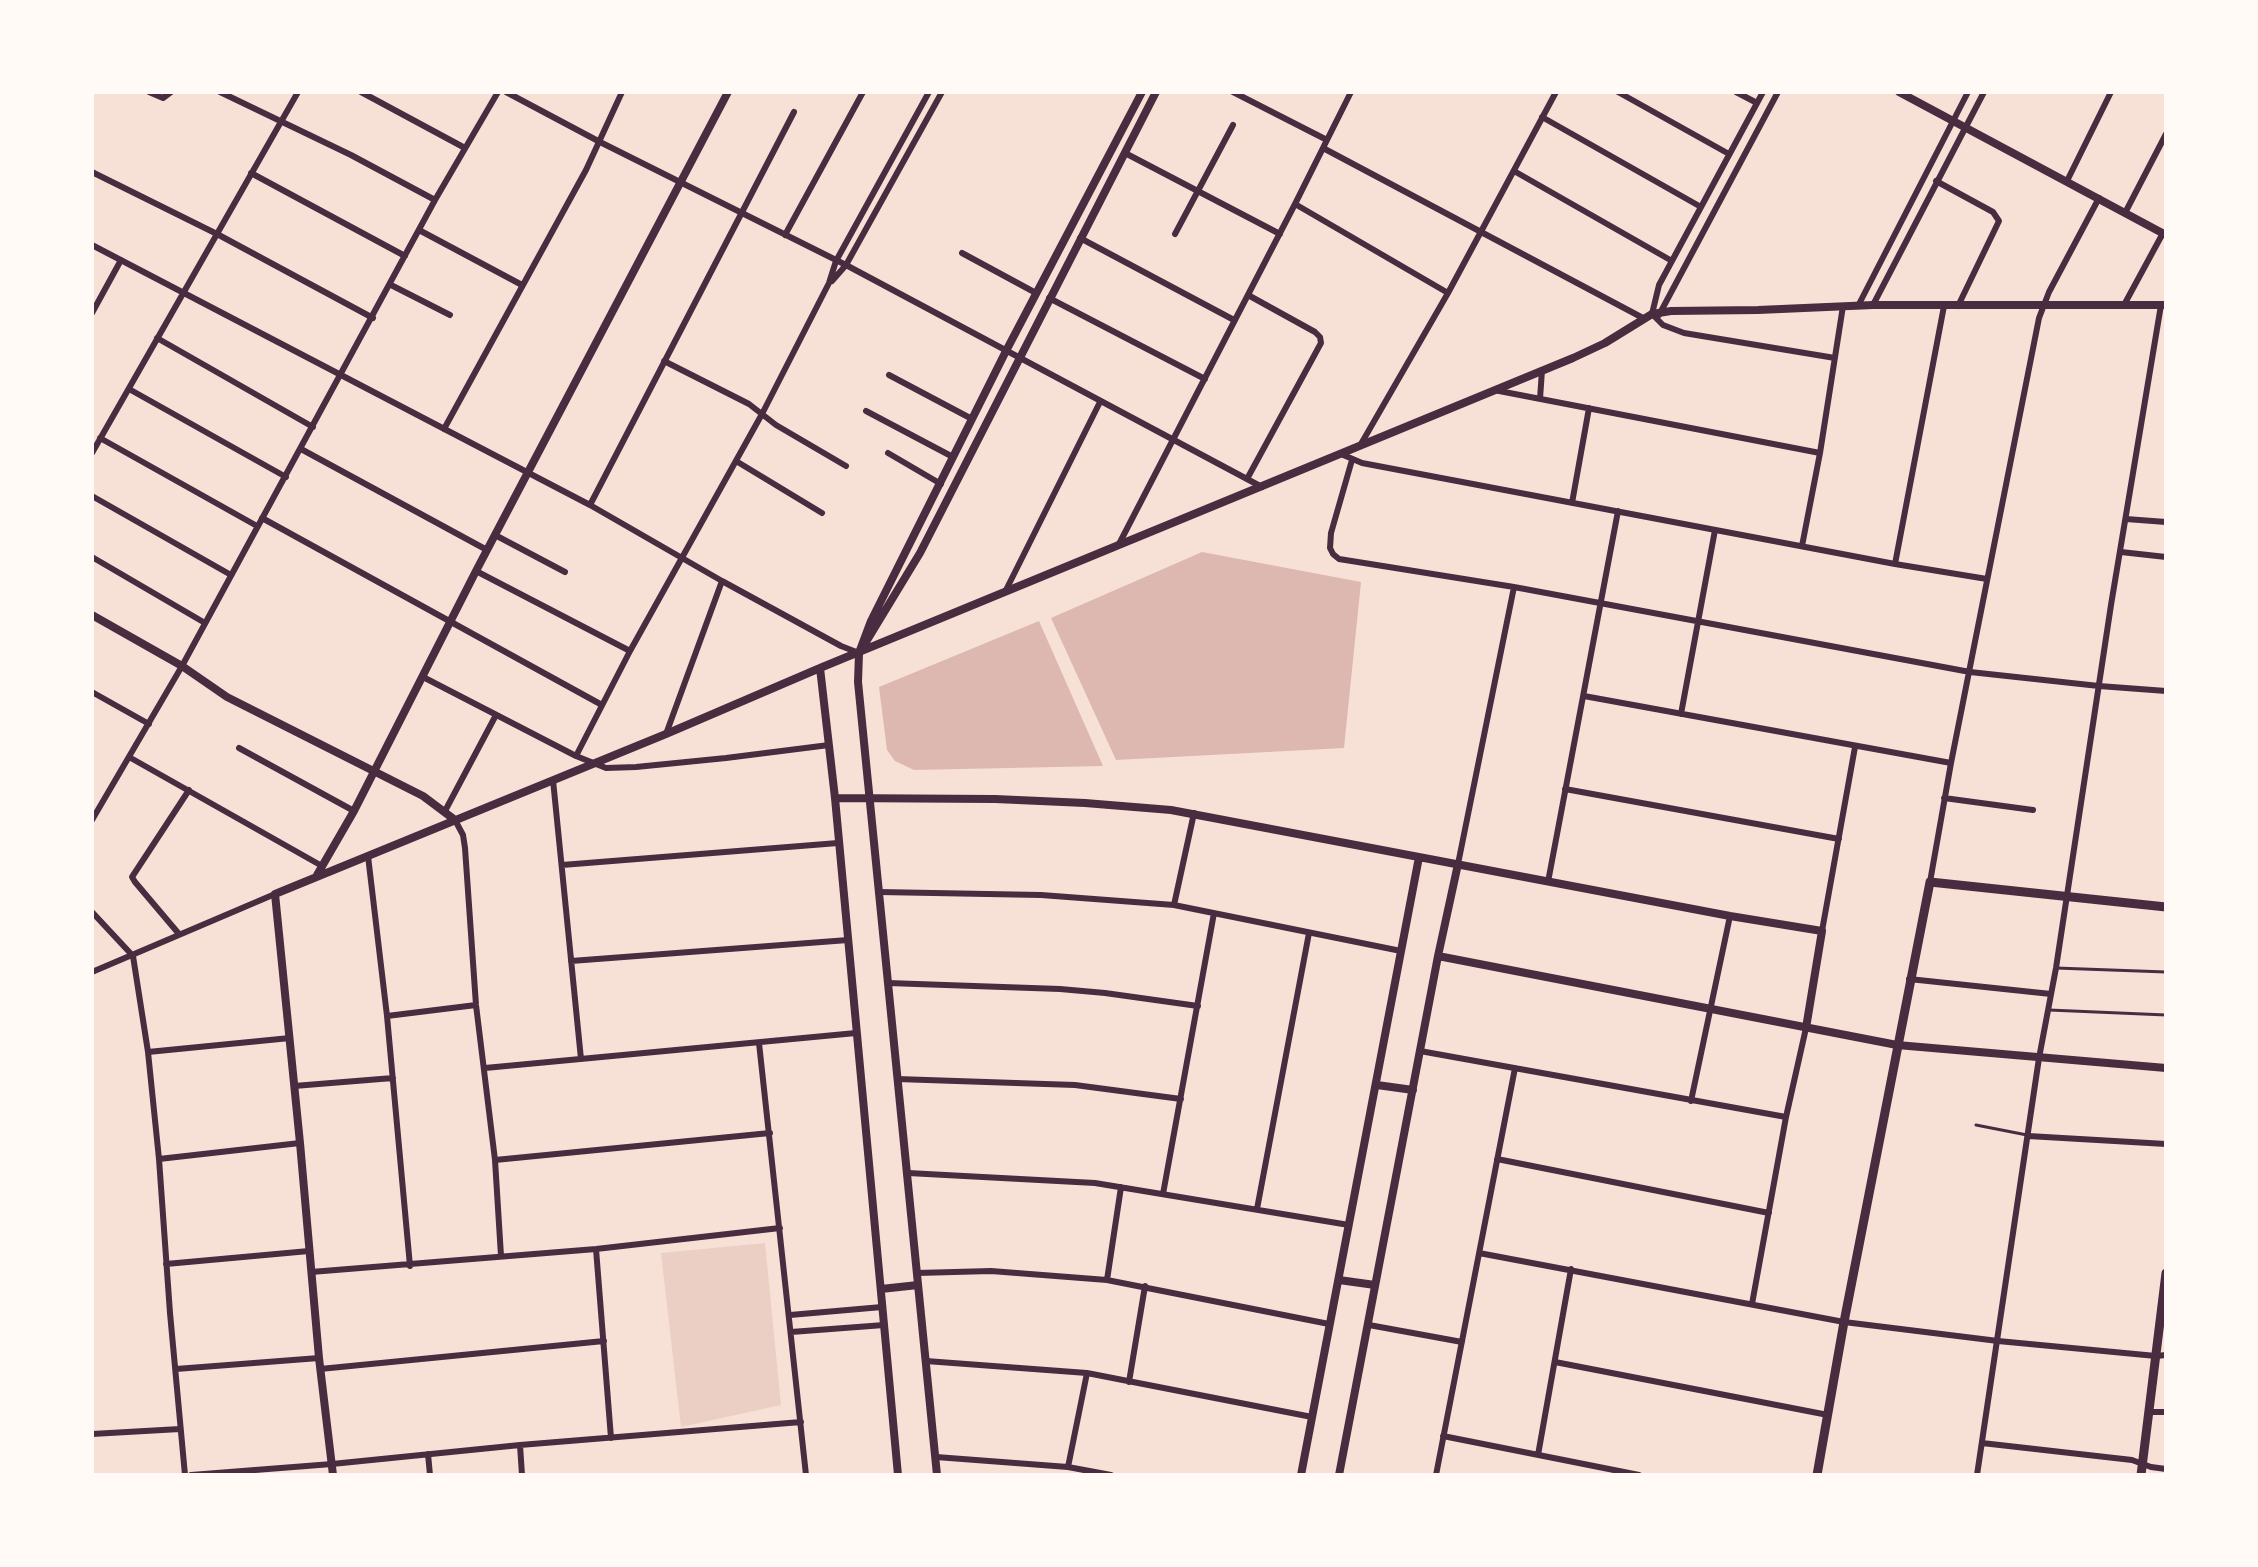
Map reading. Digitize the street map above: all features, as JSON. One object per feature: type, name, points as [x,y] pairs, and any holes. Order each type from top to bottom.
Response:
[{"type":"main road","points":[[1817,1475],[1909,979],[1930,882],[2166,907]]},
{"type":"main road","points":[[2141,1475],[2149,1412],[2161,1355],[2166,1273]]},
{"type":"street","points":[[149,92],[163,98],[171,92]]},
{"type":"street","points":[[220,92],[351,155],[435,200]]},
{"type":"street","points":[[92,453],[298,92]]},
{"type":"street","points":[[361,92],[465,148]]},
{"type":"street","points":[[92,820],[182,666],[435,200],[498,92]]},
{"type":"street","points":[[506,92],[846,265],[1262,487]]},
{"type":"street","points":[[444,429],[600,142],[622,92]]},
{"type":"street","points":[[317,875],[374,773],[476,571],[728,92]]},
{"type":"street","points":[[785,235],[863,92]]},
{"type":"street","points":[[576,756],[630,651],[762,414],[829,283],[836,261],[929,92]]},
{"type":"street","points":[[829,283],[846,265],[942,92]]},
{"type":"street","points":[[937,1475],[858,682],[859,653],[871,621],[1006,351],[1142,92]]},
{"type":"street","points":[[859,653],[920,553],[1156,92]]},
{"type":"street","points":[[1233,92],[1327,140]]},
{"type":"street","points":[[1118,546],[1351,92]]},
{"type":"street","points":[[1361,444],[1448,293],[1556,92]]},
{"type":"street","points":[[1618,92],[1729,154]]},
{"type":"street","points":[[1736,92],[1757,103]]},
{"type":"street","points":[[1653,316],[1659,285],[1763,92]]},
{"type":"street","points":[[1653,316],[1778,92]]},
{"type":"street","points":[[1899,92],[2165,234],[2124,305]]},
{"type":"street","points":[[1858,306],[1968,92]]},
{"type":"street","points":[[1873,305],[1984,92]]},
{"type":"street","points":[[2067,181],[2111,92]]},
{"type":"street","points":[[590,505],[794,112]]},
{"type":"street","points":[[1542,117],[1701,207]]},
{"type":"street","points":[[1175,234],[1233,125]]},
{"type":"street","points":[[2125,213],[2166,134]]},
{"type":"street","points":[[1323,148],[1481,232],[1653,316],[1663,325],[1684,333],[1835,358]]},
{"type":"street","points":[[1125,153],[1280,234]]},
{"type":"street","points":[[1514,171],[1672,261]]},
{"type":"street","points":[[92,172],[217,234],[373,318]]},
{"type":"street","points":[[251,173],[405,256]]},
{"type":"street","points":[[1936,181],[1993,212],[1999,221],[1958,306]]},
{"type":"street","points":[[1930,882],[1944,798],[2043,305],[2099,198]]},
{"type":"street","points":[[1912,201],[1923,207]]},
{"type":"street","points":[[1295,204],[1448,293]]},
{"type":"street","points":[[419,230],[522,285]]},
{"type":"street","points":[[1080,238],[1234,320]]},
{"type":"street","points":[[92,245],[528,472],[722,581],[859,653]]},
{"type":"street","points":[[962,253],[1036,293]]},
{"type":"street","points":[[92,313],[121,260]]},
{"type":"street","points":[[391,285],[450,315]]},
{"type":"street","points":[[1247,479],[1321,343],[1320,337],[1248,295]]},
{"type":"street","points":[[1049,298],[1205,379]]},
{"type":"street","points":[[92,972],[317,875],[594,764],[1542,370],[1605,343],[1653,316],[1873,305],[2163,305],[2039,1058],[1977,1475]]},
{"type":"street","points":[[1802,546],[1843,306]]},
{"type":"street","points":[[1895,564],[1944,306]]},
{"type":"street","points":[[157,338],[313,427]]},
{"type":"street","points":[[664,361],[749,404],[776,425],[846,466]]},
{"type":"street","points":[[1540,399],[1542,370]]},
{"type":"street","points":[[889,375],[972,419]]},
{"type":"street","points":[[129,389],[286,477]]},
{"type":"street","points":[[1491,390],[1820,453]]},
{"type":"street","points":[[1004,592],[1100,402]]},
{"type":"street","points":[[1572,503],[1589,408]]},
{"type":"street","points":[[866,411],[953,457]]},
{"type":"street","points":[[100,438],[257,526]]},
{"type":"street","points":[[301,449],[487,550]]},
{"type":"street","points":[[888,453],[941,484]]},
{"type":"street","points":[[1341,454],[1352,460],[1572,503],[1987,579]]},
{"type":"street","points":[[1352,460],[1331,533],[1331,552],[1339,559],[1514,587],[1970,672],[2166,691]]},
{"type":"street","points":[[736,461],[822,513]]},
{"type":"street","points":[[92,496],[231,575]]},
{"type":"street","points":[[1548,882],[1618,511]]},
{"type":"street","points":[[262,518],[602,705]]},
{"type":"street","points":[[2126,519],[2166,522]]},
{"type":"street","points":[[1681,714],[1715,530]]},
{"type":"street","points":[[495,535],[565,572]]},
{"type":"street","points":[[2121,552],[2166,557]]},
{"type":"street","points":[[92,557],[205,623]]},
{"type":"street","points":[[476,571],[630,651]]},
{"type":"street","points":[[666,734],[722,581]]},
{"type":"street","points":[[1339,1475],[1438,956],[1514,587]]},
{"type":"street","points":[[92,615],[182,666],[227,697],[423,796],[455,820],[463,835],[465,848],[476,1005],[495,1160],[501,1256]]},
{"type":"street","points":[[820,668],[835,798],[898,1475]]},
{"type":"street","points":[[423,677],[576,756],[606,768],[829,745]]},
{"type":"street","points":[[92,692],[149,724]]},
{"type":"street","points":[[1584,696],[1951,763]]},
{"type":"street","points":[[445,811],[496,715]]},
{"type":"street","points":[[1752,1304],[1786,1117],[1806,1028],[1855,747]]},
{"type":"street","points":[[239,748],[354,811]]},
{"type":"street","points":[[129,757],[322,866]]},
{"type":"street","points":[[553,780],[581,1059]]},
{"type":"street","points":[[1565,789],[1839,839]]},
{"type":"street","points":[[179,934],[132,877],[189,790]]},
{"type":"street","points":[[835,798],[1085,803],[1194,813],[1548,882],[1822,931]]},
{"type":"street","points":[[1944,798],[2033,810]]},
{"type":"street","points":[[1174,905],[1194,813]]},
{"type":"street","points":[[562,865],[838,843]]},
{"type":"street","points":[[368,856],[387,1016],[410,1266]]},
{"type":"street","points":[[1301,1475],[1419,857]]},
{"type":"street","points":[[879,892],[1041,895],[1174,905],[1401,951]]},
{"type":"street","points":[[275,894],[320,1369],[333,1475]]},
{"type":"street","points":[[92,912],[133,956],[148,1052],[159,1159],[185,1475]]},
{"type":"street","points":[[1163,1194],[1214,913]]},
{"type":"street","points":[[1691,1101],[1730,916]]},
{"type":"street","points":[[1257,1209],[1309,933]]},
{"type":"street","points":[[571,961],[848,940]]},
{"type":"street","points":[[1438,956],[1897,1045],[2166,1068]]},
{"type":"street","points":[[1909,979],[2051,994]]},
{"type":"street","points":[[888,983],[1060,989],[1198,1006]]},
{"type":"street","points":[[387,1016],[476,1005]]},
{"type":"street","points":[[485,1068],[856,1033]]},
{"type":"street","points":[[148,1052],[290,1038]]},
{"type":"street","points":[[759,1043],[806,1475]]},
{"type":"street","points":[[1420,1051],[1786,1117]]},
{"type":"street","points":[[1436,1475],[1515,1068]]},
{"type":"street","points":[[294,1086],[393,1078]]},
{"type":"street","points":[[897,1079],[1075,1085],[1181,1099]]},
{"type":"street","points":[[1377,1085],[1413,1090]]},
{"type":"street","points":[[495,1160],[770,1133]]},
{"type":"street","points":[[2028,1136],[2166,1144]]},
{"type":"street","points":[[159,1159],[300,1143]]},
{"type":"street","points":[[1497,1159],[1769,1213]]},
{"type":"street","points":[[908,1173],[1046,1179],[1121,1187],[1349,1225]]},
{"type":"street","points":[[1107,1280],[1121,1187]]},
{"type":"street","points":[[311,1272],[596,1249],[780,1228]]},
{"type":"street","points":[[596,1249],[611,1438]]},
{"type":"street","points":[[166,1264],[309,1251]]},
{"type":"street","points":[[1479,1253],[1844,1322],[1998,1341],[2161,1355]]},
{"type":"street","points":[[1538,1455],[1571,1269]]},
{"type":"street","points":[[917,1273],[991,1271],[1107,1280],[1329,1324]]},
{"type":"street","points":[[1339,1280],[1375,1285]]},
{"type":"street","points":[[881,1289],[918,1285]]},
{"type":"street","points":[[1129,1382],[1145,1286]]},
{"type":"street","points":[[790,1315],[882,1307]]},
{"type":"street","points":[[791,1332],[884,1325]]},
{"type":"street","points":[[1369,1325],[1462,1342]]},
{"type":"street","points":[[320,1369],[604,1341]]},
{"type":"street","points":[[176,1369],[319,1358]]},
{"type":"street","points":[[926,1361],[1087,1373],[1312,1417]]},
{"type":"street","points":[[1555,1362],[1828,1415]]},
{"type":"street","points":[[1068,1467],[1087,1373]]},
{"type":"street","points":[[2149,1412],[2166,1412]]},
{"type":"street","points":[[191,1475],[801,1422]]},
{"type":"street","points":[[92,1434],[180,1429]]},
{"type":"street","points":[[1443,1436],[1639,1475]]},
{"type":"street","points":[[1982,1443],[2132,1460],[2166,1469]]},
{"type":"street","points":[[520,1445],[522,1475]]},
{"type":"street","points":[[428,1454],[430,1475]]},
{"type":"street","points":[[936,1457],[1068,1467],[1111,1475]]},
{"type":"lane","points":[[2056,968],[2166,972]]},
{"type":"lane","points":[[2049,1010],[2166,1015]]},
{"type":"lane","points":[[1976,1125],[2028,1136]]},
{"type":"shaded area","points":[[1202,552],[1361,582],[1344,748],[1116,760],[1051,618]]},
{"type":"shaded area","points":[[1039,621],[1103,766],[914,770],[895,761],[887,750],[879,687]]},
{"type":"shaded area","points":[[765,1243],[781,1405],[681,1427],[661,1253]]}]
